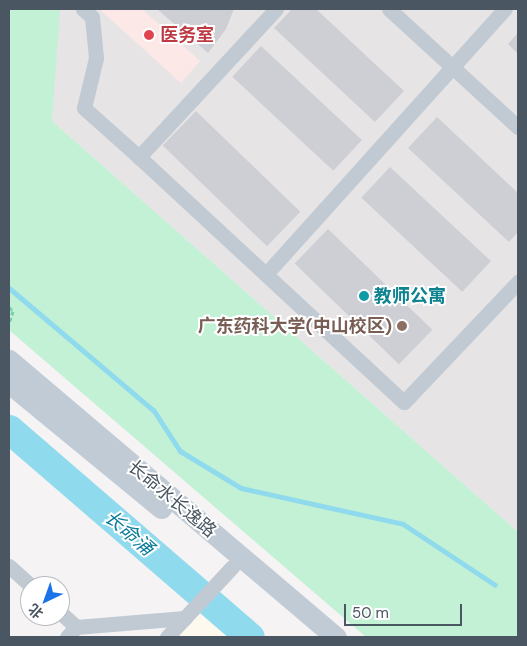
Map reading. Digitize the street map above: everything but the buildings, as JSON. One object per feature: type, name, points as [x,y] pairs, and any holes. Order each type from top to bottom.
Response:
[{"type":"street","points":[[83,9],[92,18],[96,58],[84,108],[404,402],[518,282]]},
{"type":"street","points":[[139,157],[276,9]]},
{"type":"street","points":[[389,9],[518,126]]},
{"type":"street","points":[[266,274],[505,9]]},
{"type":"street","name":"长命水长逸路","points":[[9,360],[336,637]]},
{"type":"street","points":[[9,383],[314,637]]},
{"type":"street","points":[[9,566],[20,576]]},
{"type":"street","points":[[167,637],[232,567]]},
{"type":"street","points":[[72,632],[190,613]]},
{"type":"path","points":[[9,307],[13,311],[9,323]]},
{"type":"shaded area","name":"广东药科大学(中山校区)","points":[[59,9],[518,9],[518,532],[52,121]]},
{"type":"shaded area","name":"医务室","points":[[99,9],[142,9],[200,61],[181,83]]},
{"type":"shaded area","points":[[206,607],[241,637],[177,637]]},
{"type":"green space","points":[[9,9],[60,10],[52,121],[518,532],[518,637],[366,637],[9,330]]},
{"type":"waterway","points":[[9,288],[154,411],[180,451],[241,488],[403,524],[495,585]]},
{"type":"waterway","name":"长命涌","points":[[9,429],[250,637]]},
{"type":"place","name":"医务室","points":[[149,35]]},
{"type":"place","name":"教师公寓","points":[[364,296]]},
{"type":"place","name":"广东药科大学(中山校区)","points":[[402,326]]}]
